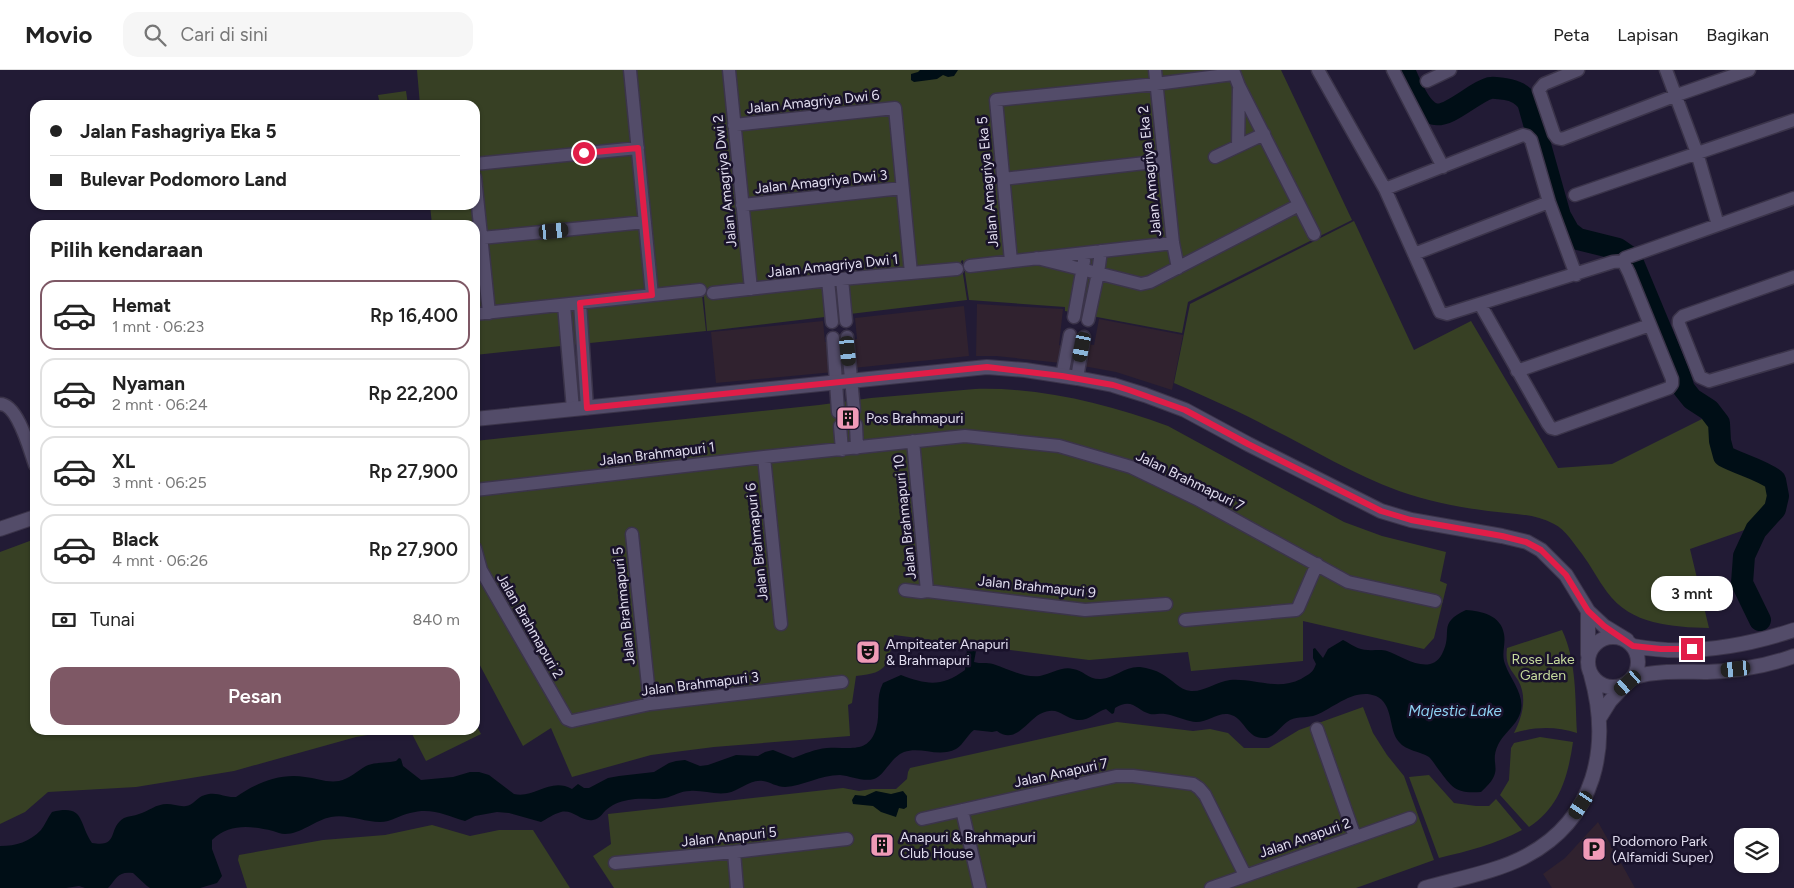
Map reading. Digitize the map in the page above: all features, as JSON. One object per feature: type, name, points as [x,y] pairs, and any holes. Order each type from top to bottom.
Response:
[{"type":"street","points":[[630,70],[652,295]]},
{"type":"street","name":"Jalan Amagriya Dwi 2","points":[[729,70],[750,289]]},
{"type":"street","name":"Jalan Amagriya Eka 2","points":[[1155,70],[1173,243],[1178,268]]},
{"type":"street","points":[[1318,70],[1385,189],[1440,312],[1443,314],[1628,258],[1794,198]]},
{"type":"street","points":[[1393,70],[1443,167]]},
{"type":"street","points":[[1427,80],[1450,70]]},
{"type":"street","points":[[1578,70],[1544,84],[1539,90],[1554,134],[1558,138],[1562,139],[1749,70]]},
{"type":"street","points":[[1666,70],[1677,95],[1697,153],[1718,225]]},
{"type":"street","points":[[1156,84],[1233,72],[1314,234]]},
{"type":"street","name":"Jalan Amagriya Eka 5","points":[[1011,262],[996,100],[1156,84]]},
{"type":"street","points":[[1238,146],[1239,86]]},
{"type":"street","name":"Jalan Amagriya Dwi 6","points":[[734,125],[895,108],[902,188]]},
{"type":"street","points":[[1575,195],[1794,120]]},
{"type":"street","points":[[1215,157],[1264,134]]},
{"type":"street","points":[[1385,189],[1522,135],[1527,136],[1576,275]]},
{"type":"street","points":[[480,164],[638,148]]},
{"type":"street","points":[[1003,179],[1164,160]]},
{"type":"street","points":[[902,188],[910,273]]},
{"type":"street","name":"Jalan Amagriya Dwi 3","points":[[742,205],[902,188]]},
{"type":"street","points":[[1414,254],[1549,202]]},
{"type":"street","points":[[1037,258],[1141,284],[1150,282],[1178,268],[1299,205]]},
{"type":"street","points":[[481,238],[645,222]]},
{"type":"street","points":[[480,228],[489,313]]},
{"type":"street","points":[[970,266],[1173,243]]},
{"type":"street","points":[[1088,320],[1098,273],[1100,251]]},
{"type":"street","points":[[1074,317],[1085,253]]},
{"type":"street","points":[[1480,304],[1548,424],[1551,428],[1555,429],[1669,388],[1672,384],[1672,379],[1630,273],[1628,258]]},
{"type":"street","name":"Jalan Amagriya Dwi 1","points":[[713,293],[828,280],[956,269]]},
{"type":"street","points":[[1794,277],[1683,316],[1679,324],[1700,377],[1704,380],[1709,381],[1794,356]]},
{"type":"street","points":[[842,279],[846,321]]},
{"type":"street","points":[[828,280],[832,322]]},
{"type":"street","points":[[480,314],[700,290]]},
{"type":"street","points":[[580,303],[580,408]]},
{"type":"street","points":[[564,305],[580,408]]},
{"type":"street","points":[[1517,371],[1650,326]]},
{"type":"street","points":[[1062,376],[1070,335]]},
{"type":"street","points":[[847,336],[854,410]]},
{"type":"street","points":[[1077,378],[1084,337]]},
{"type":"street","points":[[834,338],[838,412]]},
{"type":"street","points":[[480,418],[987,367],[1077,378],[1113,385],[1185,410],[1381,511],[1411,520],[1502,536],[1526,542],[1541,550],[1566,575],[1588,611],[1604,626],[1630,643],[1637,653],[1638,669],[1631,680],[1610,701],[1600,717]]},
{"type":"street","points":[[0,404],[4,404],[11,409],[19,421],[30,451]]},
{"type":"street","points":[[856,424],[858,448]]},
{"type":"street","points":[[840,426],[842,450]]},
{"type":"street","name":"Jalan Brahmapuri 7","points":[[842,450],[965,436],[1059,446],[1122,464],[1197,499],[1348,582],[1436,602]]},
{"type":"street","name":"Jalan Brahmapuri 10","points":[[913,441],[927,591]]},
{"type":"street","name":"Jalan Brahmapuri 1","points":[[480,489],[842,450]]},
{"type":"street","name":"Jalan Brahmapuri 6","points":[[764,457],[781,624]]},
{"type":"street","points":[[0,529],[30,519]]},
{"type":"street","name":"Jalan Brahmapuri 5","points":[[632,534],[650,704]]},
{"type":"street","points":[[1185,620],[1296,610],[1317,564]]},
{"type":"street","name":"Jalan Brahmapuri 2","points":[[480,566],[564,716]]},
{"type":"street","name":"Jalan Brahmapuri 9","points":[[905,590],[1085,610],[1166,604]]},
{"type":"street","points":[[1425,888],[1511,863],[1527,856],[1557,834],[1575,813],[1591,783],[1598,759],[1600,717],[1588,667],[1588,611]]},
{"type":"street","points":[[1588,658],[1596,644],[1602,639],[1610,637],[1619,637],[1630,643],[1647,648],[1676,650],[1749,644],[1794,630]]},
{"type":"street","points":[[1675,672],[1668,665],[1666,659],[1667,654],[1676,650]]},
{"type":"street","points":[[1591,675],[1604,686],[1612,688],[1631,680],[1675,672],[1708,672],[1750,668],[1794,656]]},
{"type":"street","name":"Jalan Brahmapuri 3","points":[[564,716],[572,721],[650,704],[842,682]]},
{"type":"street","points":[[1317,729],[1355,836]]},
{"type":"street","name":"Jalan Anapuri 7","points":[[922,819],[1116,776],[1132,776],[1193,784],[1200,788],[1205,795],[1245,875]]},
{"type":"street","points":[[962,810],[980,888]]},
{"type":"street","name":"Jalan Anapuri 2","points":[[1211,888],[1410,818]]},
{"type":"street","name":"Jalan Anapuri 5","points":[[615,864],[847,839]]},
{"type":"street","points":[[734,852],[737,888]]},
{"type":"shaded area","points":[[977,304],[1063,309],[1059,345],[1064,347],[1061,363],[996,356],[976,356]]},
{"type":"shaded area","points":[[964,306],[969,356],[853,368],[850,340],[857,339],[855,318]]},
{"type":"shaded area","points":[[1099,319],[1183,335],[1172,390],[1116,372],[1083,366],[1086,344],[1094,345]]},
{"type":"shaded area","points":[[823,321],[825,342],[831,342],[834,372],[716,383],[711,332]]},
{"type":"shaded area","name":"Podomoro Park (Alfamidi Super)","points":[[1598,822],[1635,888],[1552,888],[1543,874],[1565,858]]},
{"type":"green space","points":[[417,70],[1281,70],[1352,220],[1188,302],[1182,333],[1065,311],[1065,307],[969,300],[963,260],[961,261],[967,300],[707,331],[703,286],[701,286],[706,331],[480,354],[480,220],[432,220],[430,210],[480,210],[480,100],[420,100]]},
{"type":"green space","points":[[406,91],[407,100],[379,100],[378,95]]},
{"type":"green space","points":[[1354,221],[1414,350],[1471,321],[1558,468],[1612,464],[1704,418],[1703,410],[1712,420],[1715,427],[1717,452],[1724,462],[1734,468],[1762,476],[1769,481],[1774,488],[1773,499],[1764,516],[1753,527],[1690,549],[1709,628],[1667,625],[1640,618],[1628,611],[1607,592],[1573,542],[1562,530],[1546,520],[1521,514],[1454,506],[1420,498],[1382,485],[1222,404],[1174,383],[1190,304]]},
{"type":"green space","points":[[975,389],[1024,391],[1073,398],[1168,426],[1344,522],[1382,536],[1446,552],[1440,581],[1447,584],[1434,638],[1424,649],[1303,621],[1303,661],[1191,671],[1188,652],[1089,660],[894,635],[885,665],[875,672],[856,676],[852,703],[848,705],[850,736],[714,747],[651,755],[572,777],[551,728],[523,746],[480,665],[480,440],[871,398]]},
{"type":"green space","points":[[30,541],[30,735],[368,735],[234,771],[136,787],[48,792],[25,812],[0,824],[0,552]]},
{"type":"green space","name":"Rose Lake Garden","points":[[1562,630],[1573,668],[1577,733],[1545,728],[1514,733],[1523,707],[1523,694],[1518,680],[1507,662],[1507,648]]},
{"type":"green space","points":[[1363,707],[1373,733],[1387,755],[1404,776],[1434,860],[1356,888],[614,888],[593,856],[611,844],[608,814],[843,788],[859,791],[896,789],[907,779],[910,768],[1117,722],[1193,731],[1210,729],[1228,733],[1244,748],[1269,748],[1299,730]]},
{"type":"green space","points":[[413,735],[479,735],[426,761]]},
{"type":"green space","points":[[1540,737],[1573,742],[1561,790],[1548,810],[1529,827],[1500,795],[1509,780],[1511,748],[1514,743]]},
{"type":"green space","points":[[1429,775],[1454,803],[1489,806],[1496,799],[1522,830],[1492,843],[1439,858],[1409,777]]},
{"type":"green space","points":[[432,825],[470,836],[499,830],[533,830],[570,888],[247,888],[238,860],[239,855],[323,840],[385,835]]},
{"type":"water","points":[[920,70],[958,70],[954,76],[948,77],[943,75],[937,79],[914,82],[911,80],[911,74]]},
{"type":"water","name":"Majestic Lake","points":[[1466,610],[1490,615],[1499,622],[1504,634],[1504,660],[1507,670],[1519,692],[1521,704],[1517,720],[1504,736],[1495,752],[1495,773],[1493,778],[1481,792],[1465,792],[1454,788],[1429,757],[1402,745],[1393,731],[1386,705],[1376,696],[1359,694],[1313,716],[1290,720],[1267,738],[1258,737],[1250,733],[1238,719],[1228,714],[1196,722],[1163,714],[1150,714],[1131,704],[1126,704],[1115,708],[1112,714],[1106,709],[1082,720],[1072,719],[1056,711],[1046,712],[1035,717],[1015,734],[1003,735],[997,731],[974,730],[956,749],[943,752],[917,750],[899,754],[878,777],[870,780],[833,775],[785,787],[758,781],[727,793],[686,791],[665,798],[635,799],[622,802],[610,807],[593,820],[585,819],[569,812],[561,812],[541,822],[509,813],[497,812],[475,816],[465,821],[438,812],[418,811],[380,822],[337,816],[331,817],[297,832],[285,834],[257,828],[241,827],[226,831],[212,840],[212,849],[222,876],[217,883],[200,888],[150,888],[133,873],[124,873],[118,876],[108,888],[85,888],[79,886],[66,888],[0,888],[0,846],[17,844],[32,838],[41,830],[52,812],[63,810],[75,813],[79,817],[92,843],[101,844],[110,840],[119,822],[124,818],[143,813],[159,805],[186,806],[207,794],[236,797],[260,783],[286,776],[339,781],[350,777],[369,765],[396,761],[399,758],[403,766],[421,780],[479,772],[489,775],[514,794],[528,794],[556,785],[572,789],[578,784],[584,788],[589,788],[608,778],[654,772],[676,761],[685,760],[700,766],[736,755],[758,756],[773,750],[793,758],[823,749],[863,746],[868,743],[876,729],[879,694],[883,683],[901,675],[919,681],[934,683],[957,676],[965,670],[967,650],[976,651],[974,662],[993,664],[1028,676],[1040,676],[1069,668],[1093,678],[1101,679],[1111,677],[1130,668],[1140,667],[1151,669],[1166,676],[1183,689],[1196,691],[1230,680],[1283,684],[1301,679],[1315,667],[1313,649],[1315,648],[1323,658],[1328,649],[1343,640],[1361,649],[1384,650],[1416,663],[1430,664],[1437,661],[1442,654],[1447,640],[1448,624],[1457,615]]},
{"type":"water","points":[[876,791],[891,794],[903,791],[907,796],[907,807],[904,809],[899,808],[896,817],[881,812],[873,806],[853,804],[852,800],[855,795],[865,796]]},
{"type":"waterway","points":[[1404,70],[1412,88],[1424,107],[1434,114],[1454,109],[1490,88],[1512,91],[1526,99],[1560,216],[1569,232],[1578,239],[1618,249],[1631,258],[1684,389],[1692,399],[1709,410],[1719,423],[1720,441],[1724,456],[1775,480],[1778,496],[1775,509],[1756,530],[1744,556],[1742,583],[1760,620]]},
{"type":"place","name":"Pos Brahmapuri","points":[[848,418]]},
{"type":"place","name":"Ampiteater Anapuri & Brahmapuri","points":[[868,652]]},
{"type":"place","name":"Anapuri & Brahmapuri Club House","points":[[882,845]]},
{"type":"place","name":"Podomoro Park (Alfamidi Super)","points":[[1594,849]]},
{"type":"route","points":[[584,153],[638,148],[652,295],[580,303],[587,408],[987,367],[1025,370],[1113,385],[1185,410],[1381,511],[1411,520],[1526,542],[1541,550],[1556,563],[1575,588],[1588,611],[1604,626],[1633,646],[1676,650],[1692,649]]}]
